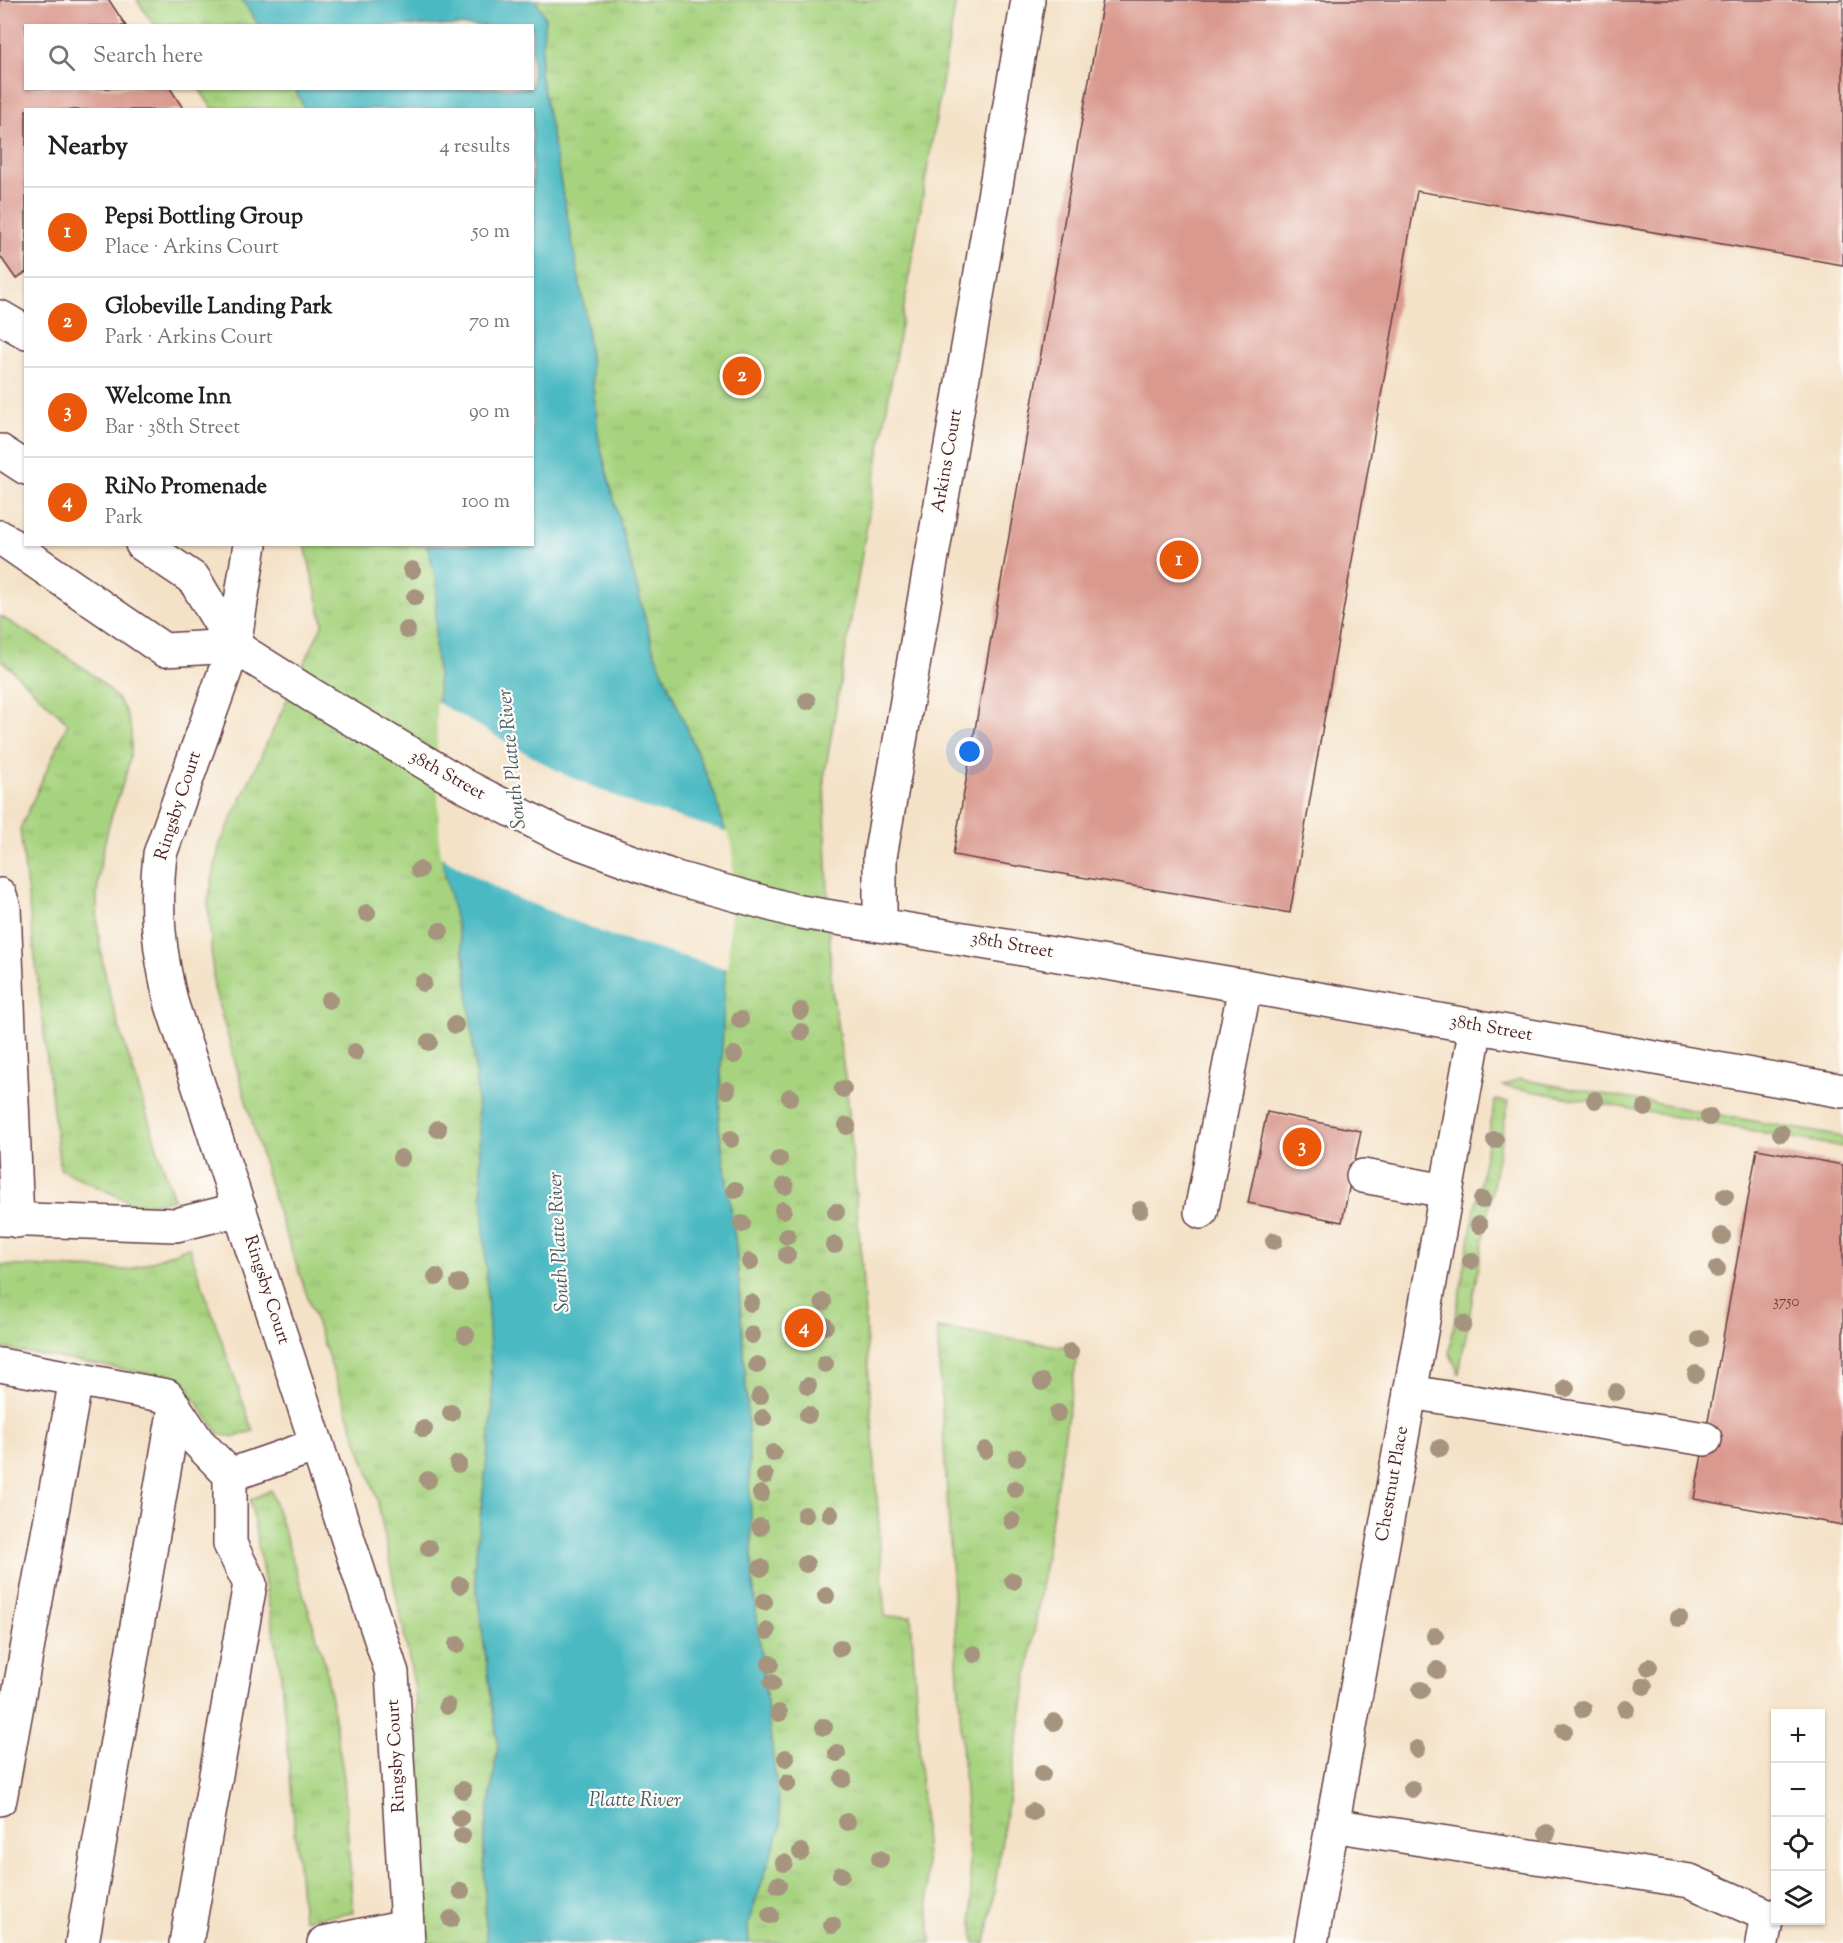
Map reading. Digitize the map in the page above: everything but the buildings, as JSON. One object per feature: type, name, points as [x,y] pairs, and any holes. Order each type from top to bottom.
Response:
[{"type":"street","name":"Arkins Court","points":[[880,924],[880,857],[1028,0]]},
{"type":"street","points":[[0,317],[24,332]]},
{"type":"street","points":[[0,451],[24,467]]},
{"type":"street","points":[[0,537],[164,650],[234,646],[194,579],[145,546]]},
{"type":"street","name":"Ringsby Court","points":[[250,546],[234,646],[160,854],[156,889],[159,948],[172,1005],[392,1673],[407,1935]]},
{"type":"street","name":"38th Street","points":[[234,646],[362,726],[465,786],[564,837],[676,878],[795,911],[1245,986],[1843,1091]]},
{"type":"street","points":[[0,895],[4,908],[9,1220],[176,1225],[240,1209]]},
{"type":"street","points":[[1201,1212],[1245,986]]},
{"type":"street","name":"Chestnut Place","points":[[1311,1943],[1476,1026]]},
{"type":"street","points":[[1363,1176],[1446,1191]]},
{"type":"street","points":[[0,1365],[167,1395],[198,1442],[230,1475],[230,1544],[250,1584],[186,1943]]},
{"type":"street","points":[[0,1799],[76,1379]]},
{"type":"street","points":[[1410,1392],[1705,1439]]},
{"type":"street","points":[[82,1943],[175,1407]]},
{"type":"street","points":[[230,1475],[317,1445]]},
{"type":"street","points":[[1332,1825],[1690,1881],[1767,1915],[1762,1943]]},
{"type":"street","points":[[324,1943],[407,1935]]},
{"type":"green space","points":[[137,0],[242,0],[258,24],[153,24]]},
{"type":"green space","points":[[536,0],[956,0],[824,778],[831,982],[847,1091],[861,1256],[885,1617],[911,1616],[931,1943],[748,1943],[748,1923],[781,1826],[753,1583],[747,1400],[736,1246],[719,1126],[721,1040],[715,795],[653,649],[599,442],[585,311],[540,72],[545,18]]},
{"type":"green space","points":[[200,90],[296,90],[304,108],[212,108]]},
{"type":"green space","points":[[305,546],[427,546],[437,582],[435,649],[438,675],[443,865],[465,960],[476,1077],[493,1408],[474,1570],[498,1746],[484,1842],[486,1943],[428,1943],[415,1689],[377,1498],[275,1203],[214,988],[208,902],[219,846],[323,623]]},
{"type":"green space","points":[[0,616],[87,670],[116,697],[125,711],[130,726],[132,740],[127,769],[109,825],[100,865],[97,895],[98,926],[103,966],[113,1006],[174,1199],[138,1206],[60,1169],[20,829],[68,723],[0,659]]},
{"type":"green space","points":[[1519,1079],[1843,1137],[1843,1147],[1503,1086]]},
{"type":"green space","points":[[1495,1100],[1508,1102],[1459,1373],[1449,1352]]},
{"type":"green space","points":[[189,1247],[253,1431],[235,1437],[220,1435],[180,1379],[0,1348],[0,1265],[129,1270]]},
{"type":"green space","points":[[937,1328],[1078,1349],[986,1943],[974,1943]]},
{"type":"green space","points":[[271,1490],[325,1663],[344,1778],[353,1913],[303,1919],[280,1667],[250,1500]]},
{"type":"water","name":"Platte River","points":[[242,0],[536,0],[545,18],[540,72],[585,311],[599,442],[653,649],[715,795],[730,848],[719,1126],[736,1246],[747,1400],[753,1583],[781,1826],[748,1923],[749,1943],[486,1943],[484,1842],[498,1746],[474,1570],[493,1408],[476,1077],[465,960],[443,865],[438,675],[435,649],[437,583],[427,546],[534,546],[534,108],[304,108],[296,90],[534,90],[534,24],[258,24]]},
{"type":"pier","points":[[436,702],[563,774],[636,805],[728,832],[733,848],[728,969],[614,937],[505,893],[440,856]]},
{"type":"place","name":"Globeville Landing Park","points":[[742,376]]},
{"type":"place","name":"Pepsi Bottling Group","points":[[1179,560]]},
{"type":"place","name":"Welcome Inn","points":[[1302,1147]]},
{"type":"place","name":"RiNo Promenade","points":[[804,1328]]},
{"type":"water label","name":"South Platte River","points":[[513,759]]},
{"type":"water label","name":"South Platte River","points":[[560,1242]]}]
